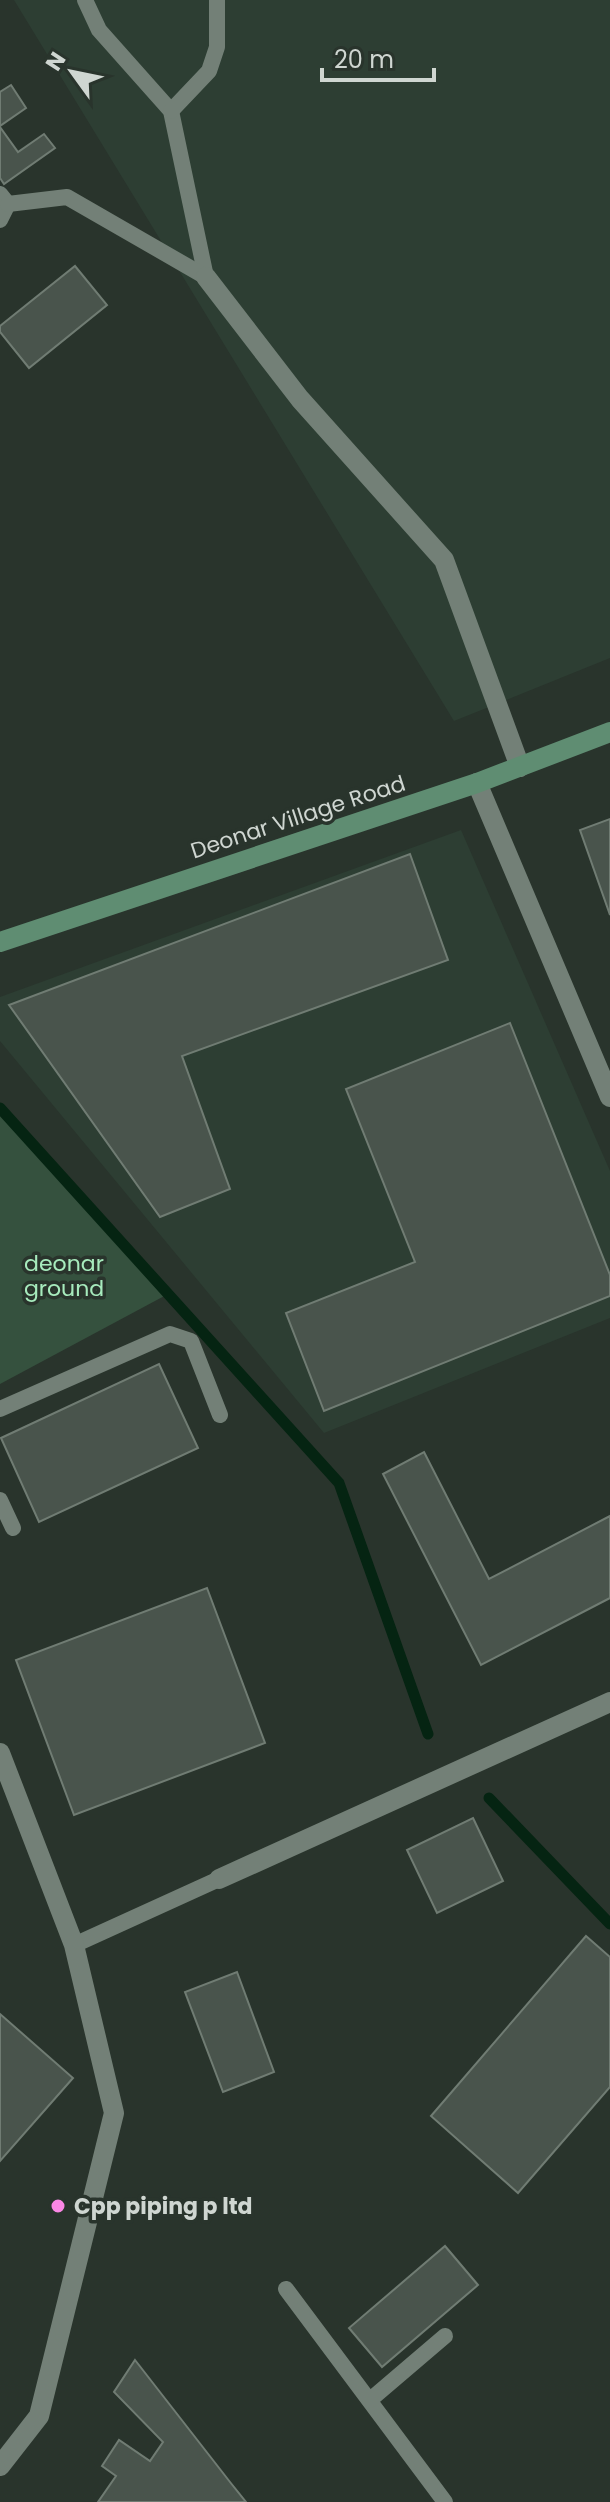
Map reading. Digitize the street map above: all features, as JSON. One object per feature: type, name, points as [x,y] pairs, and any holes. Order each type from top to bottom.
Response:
[{"type":"main road","name":"Deonar Village Road","points":[[0,942],[477,783],[610,732]]},
{"type":"street","points":[[206,277],[300,399],[444,560],[520,767]]},
{"type":"street","points":[[477,783],[610,1097]]},
{"type":"street","points":[[219,1879],[610,1702]]},
{"type":"street","points":[[0,1753],[74,1945],[114,2113],[39,2416],[0,2466]]},
{"type":"lane","points":[[85,0],[99,30],[171,111],[206,277]]},
{"type":"lane","points":[[171,111],[209,71],[217,47],[217,0]]},
{"type":"lane","points":[[0,220],[4,199],[67,197],[206,277]]},
{"type":"lane","points":[[0,1409],[170,1334],[191,1341],[220,1415]]},
{"type":"lane","points":[[0,1500],[13,1528]]},
{"type":"lane","points":[[74,1945],[219,1879]]},
{"type":"lane","points":[[286,2289],[445,2502]]},
{"type":"lane","points":[[370,2400],[445,2336]]},
{"type":"shaded area","points":[[14,0],[610,0],[610,658],[454,721]]},
{"type":"shaded area","points":[[461,830],[610,1171],[610,1318],[324,1433],[0,1041],[0,997]]},
{"type":"green space","name":"deonar ground","points":[[0,1109],[168,1294],[0,1384]]},
{"type":"building","points":[[11,85],[26,108],[0,126],[0,92]]},
{"type":"building","points":[[0,127],[18,152],[44,134],[55,148],[4,184],[0,178]]},
{"type":"building","points":[[75,266],[107,305],[29,368],[0,332],[0,326]]},
{"type":"building","points":[[610,819],[610,915],[580,830]]},
{"type":"building","points":[[410,854],[448,960],[182,1056],[230,1189],[160,1217],[9,1005]]},
{"type":"building","points":[[510,1023],[610,1275],[610,1296],[324,1411],[286,1313],[415,1262],[346,1089]]},
{"type":"building","points":[[159,1364],[198,1448],[39,1522],[1,1438]]},
{"type":"building","points":[[424,1452],[489,1579],[610,1516],[610,1598],[481,1665],[383,1474]]},
{"type":"building","points":[[207,1588],[265,1743],[74,1815],[16,1660]]},
{"type":"building","points":[[473,1818],[503,1881],[437,1913],[407,1850]]},
{"type":"building","points":[[586,1936],[610,1957],[610,2087],[518,2193],[431,2116]]},
{"type":"building","points":[[237,1972],[274,2072],[223,2092],[185,1992]]},
{"type":"building","points":[[0,2014],[73,2078],[0,2161]]},
{"type":"building","points":[[445,2246],[478,2285],[382,2367],[349,2328]]},
{"type":"building","points":[[135,2360],[246,2502],[98,2502],[116,2476],[102,2466],[119,2440],[150,2461],[163,2442],[114,2392]]},
{"type":"waterway","points":[[0,1108],[339,1483],[428,1734]]},
{"type":"waterway","points":[[489,1798],[610,1924]]},
{"type":"place","name":"Cpp piping p ltd","points":[[58,2206]]}]
